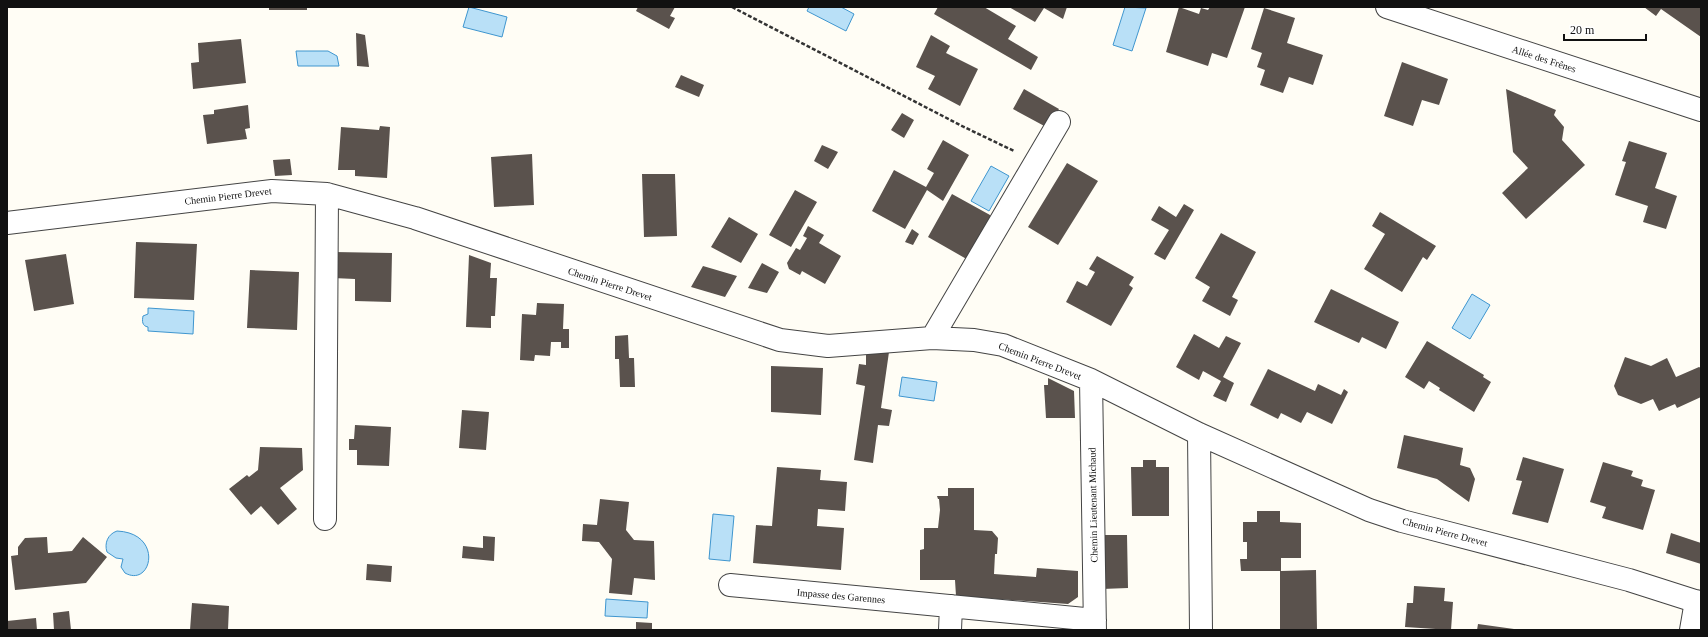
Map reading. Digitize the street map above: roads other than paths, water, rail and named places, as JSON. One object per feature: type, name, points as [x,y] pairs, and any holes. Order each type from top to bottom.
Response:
[{"type":"street","name":"Allée des Frênes","points":[[1387,7],[1701,110]]},
{"type":"street","points":[[932,338],[1059,122]]},
{"type":"street","name":"Chemin Pierre Drevet","points":[[7,223],[272,190],[327,194],[415,218],[780,340],[828,346],[932,338],[974,340],[1003,345],[1091,380],[1199,434],[1362,507],[1386,516],[1629,580],[1699,602]]},
{"type":"street","points":[[325,519],[327,194]]},
{"type":"street","name":"Chemin Lieutenant Michaud","points":[[1091,380],[1095,625]]},
{"type":"street","points":[[1199,434],[1201,630]]},
{"type":"street","name":"Impasse des Garennes","points":[[730,585],[951,606],[1095,625]]},
{"type":"street","points":[[1691,630],[1699,602]]},
{"type":"street","points":[[950,630],[951,606]]},
{"type":"water","points":[[469,7],[507,17],[502,37],[463,27]]},
{"type":"water","points":[[809,7],[841,7],[854,14],[846,31],[807,11]]},
{"type":"water","points":[[1125,7],[1146,8],[1132,51],[1113,45]]},
{"type":"water","points":[[296,51],[328,51],[337,56],[339,66],[298,66]]},
{"type":"water","points":[[991,166],[1009,176],[989,211],[971,201]]},
{"type":"water","points":[[1472,294],[1490,305],[1470,339],[1452,328]]},
{"type":"water","points":[[148,308],[194,311],[193,334],[148,331],[148,327],[143,323],[143,316],[148,314]]},
{"type":"water","points":[[902,377],[937,382],[934,401],[899,396]]},
{"type":"water","points":[[713,514],[734,516],[730,561],[709,559]]},
{"type":"water","points":[[117,531],[132,534],[142,541],[147,549],[149,558],[147,567],[142,573],[134,576],[125,573],[121,567],[123,559],[116,558],[107,552],[106,542],[111,534]]},
{"type":"water","points":[[606,599],[648,602],[647,618],[605,616]]}]
